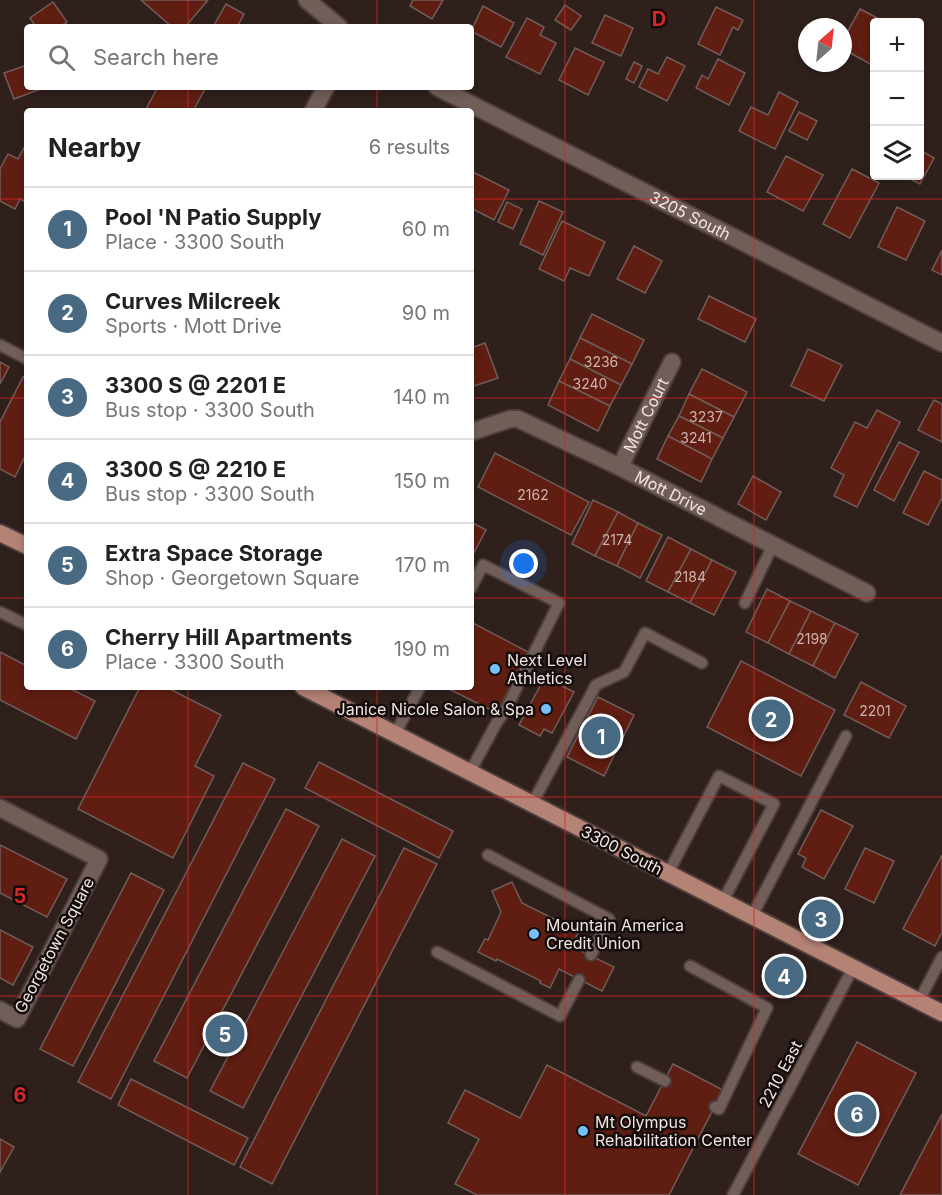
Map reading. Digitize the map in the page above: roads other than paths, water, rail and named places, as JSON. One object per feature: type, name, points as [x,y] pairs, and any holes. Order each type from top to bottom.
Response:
[{"type":"main road","points":[[0,533],[24,545]]},
{"type":"main road","name":"3300 South","points":[[309,690],[942,1013]]},
{"type":"street","points":[[307,0],[335,24]]},
{"type":"street","points":[[315,108],[324,90]]},
{"type":"street","name":"3205 South","points":[[443,90],[942,343]]},
{"type":"street","name":"Mott Court","points":[[620,467],[672,362]]},
{"type":"street","name":"Mott Drive","points":[[474,431],[510,418],[518,419],[620,467],[867,593]]},
{"type":"street","name":"Georgetown Square","points":[[0,808],[99,859],[17,1019],[0,1010]]},
{"type":"lane","points":[[0,345],[24,357]]},
{"type":"lane","points":[[744,603],[773,545]]},
{"type":"lane","points":[[470,772],[504,713],[559,603],[483,565],[474,582]]},
{"type":"lane","points":[[0,612],[24,624]]},
{"type":"lane","points":[[532,804],[596,685],[624,672],[645,633],[702,663]]},
{"type":"lane","points":[[395,734],[418,690]]},
{"type":"lane","points":[[752,916],[846,736]]},
{"type":"lane","points":[[668,873],[719,776],[774,804],[723,901]]},
{"type":"lane","points":[[488,855],[609,919],[591,955]]},
{"type":"lane","points":[[437,952],[560,1016],[579,980]]},
{"type":"lane","points":[[919,1001],[942,957]]},
{"type":"lane","points":[[690,966],[767,1008],[719,1109],[715,1107]]},
{"type":"lane","name":"2210 East","points":[[733,1195],[853,968]]},
{"type":"lane","points":[[637,1067],[665,1081]]},
{"type":"place","name":"Next Level Athletics","points":[[495,669]]},
{"type":"place","name":"Janice Nicole Salon & Spa","points":[[546,709]]},
{"type":"place","name":"Curves Milcreek","points":[[771,719]]},
{"type":"place","name":"Pool 'N Patio Supply","points":[[601,736]]},
{"type":"place","name":"3300 S @ 2201 E","points":[[821,919]]},
{"type":"place","name":"Mountain America Credit Union","points":[[534,934]]},
{"type":"place","name":"3300 S @ 2210 E","points":[[784,976]]},
{"type":"place","name":"Extra Space Storage","points":[[225,1034]]},
{"type":"place","name":"Cherry Hill Apartments","points":[[857,1114]]},
{"type":"place","name":"Mt Olympus Rehabilitation Center","points":[[583,1131]]}]
